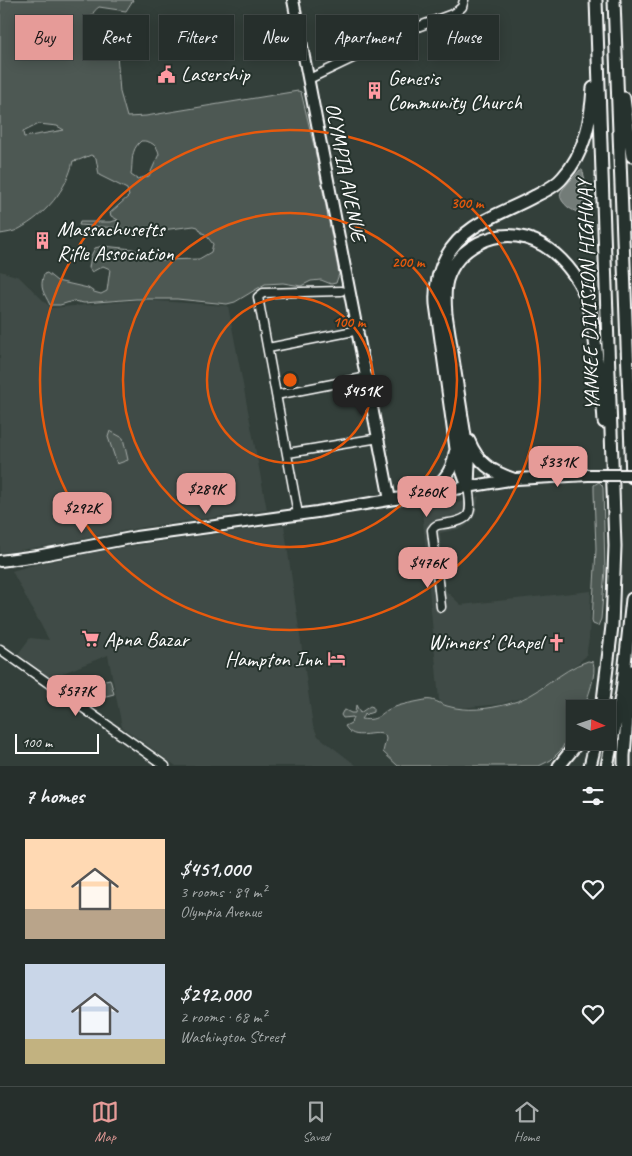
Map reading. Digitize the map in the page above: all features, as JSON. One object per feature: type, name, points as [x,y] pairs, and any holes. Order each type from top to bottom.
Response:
[{"type":"highway","name":"YANKEE DIVISION HIGHWAY","points":[[596,0],[615,526],[613,606],[603,700]]},
{"type":"highway","name":"YANKEE DIVISION HIGHWAY","points":[[614,0],[632,476]]},
{"type":"highway","points":[[614,0],[632,156]]},
{"type":"highway","points":[[468,486],[459,465],[436,304],[436,290],[440,271],[449,251],[463,234],[488,218],[546,191],[563,177],[575,160],[584,140],[589,120],[597,27]]},
{"type":"highway","points":[[468,486],[469,465],[445,304],[445,293],[448,276],[461,255],[482,241],[498,236],[510,235],[533,241],[546,247],[565,263],[578,282],[588,304],[602,394],[606,458],[615,526]]},
{"type":"highway","points":[[628,376],[632,299]]},
{"type":"highway","points":[[462,419],[470,444],[481,462],[493,471],[513,479]]},
{"type":"highway","points":[[422,494],[440,484],[447,476],[454,462],[456,446]]},
{"type":"highway","points":[[608,766],[622,692],[632,599]]},
{"type":"highway","points":[[624,766],[632,658]]},
{"type":"highway","points":[[599,700],[605,687]]},
{"type":"highway","points":[[559,766],[572,750]]},
{"type":"highway","points":[[590,766],[594,750]]},
{"type":"main road","name":"OLYMPIA AVENUE","points":[[293,0],[359,330],[390,500]]},
{"type":"main road","points":[[0,561],[37,556],[136,537],[390,500],[513,479],[588,475],[632,476]]},
{"type":"street","points":[[309,79],[420,26],[455,13],[462,7],[464,0]]},
{"type":"street","points":[[298,514],[258,299],[264,293],[341,291]]},
{"type":"street","points":[[268,348],[359,330]]},
{"type":"street","points":[[276,395],[368,377]]},
{"type":"street","points":[[288,453],[379,438]]},
{"type":"street","points":[[441,607],[432,530],[437,525],[460,521],[467,516],[470,509],[468,486]]},
{"type":"street","points":[[0,650],[165,766]]},
{"type":"shaded area","points":[[0,0],[133,0],[126,11],[99,7],[93,15],[83,15],[83,60],[117,60],[120,92],[127,117],[146,116],[301,92],[315,150],[339,274],[336,283],[331,284],[321,280],[311,281],[301,286],[283,283],[265,284],[235,302],[227,304],[177,299],[136,299],[84,303],[73,301],[60,305],[50,305],[42,287],[44,274],[47,273],[57,281],[88,288],[101,294],[107,291],[110,269],[103,266],[92,272],[89,268],[91,256],[95,248],[103,246],[133,249],[148,257],[162,260],[199,259],[211,252],[213,244],[198,227],[194,226],[154,231],[79,225],[80,222],[110,222],[118,220],[111,216],[110,213],[129,196],[127,189],[99,175],[96,158],[91,155],[73,161],[66,182],[60,192],[38,217],[17,230],[0,234]],"holes":[[[39,124],[57,126],[64,130],[24,137],[23,132]],[[141,141],[147,141],[157,148],[159,154],[149,176],[137,179],[131,175],[135,148]]]},
{"type":"shaded area","points":[[580,170],[583,172],[589,197],[588,209],[584,212],[574,211],[569,208],[560,196],[562,190]]},
{"type":"shaded area","points":[[0,271],[19,277],[51,308],[143,300],[228,306],[267,510],[138,528],[53,545],[0,553]]},
{"type":"shaded area","points":[[110,431],[123,438],[128,460],[117,464],[108,437]]},
{"type":"shaded area","points":[[599,482],[603,488],[605,570],[601,619],[598,626],[593,624],[592,621],[596,549],[594,485]]},
{"type":"shaded area","points":[[479,496],[476,512],[471,522],[463,528],[440,533],[445,590],[461,605],[591,591],[589,638],[586,656],[528,696],[501,704],[459,708],[445,705],[439,700],[422,509],[458,503]]},
{"type":"shaded area","points":[[284,525],[313,726],[318,736],[357,766],[176,766],[122,727],[108,655],[63,673],[56,682],[18,654],[30,638],[49,640],[12,571],[111,549]]},
{"type":"shaded area","points":[[588,661],[593,662],[593,679],[586,700],[566,700],[566,741],[561,750],[551,760],[539,766],[398,766],[383,752],[385,735],[375,733],[354,734],[345,726],[351,723],[353,717],[343,718],[341,715],[345,710],[355,713],[356,705],[360,713],[370,706],[373,707],[373,712],[364,715],[361,719],[367,720],[376,718],[388,710],[408,703],[428,700],[434,700],[447,706],[462,709],[500,706],[530,696],[578,665]]},
{"type":"shaded area","points":[[110,679],[114,694],[87,701],[83,685]]},
{"type":"place","name":"Lasership","points":[[167,74]]},
{"type":"place","name":"Genesis Community Church","points":[[374,90]]},
{"type":"place","name":"Massachusetts Rifle Association","points":[[43,241]]},
{"type":"place","name":"Apna Bazar","points":[[90,639]]},
{"type":"place","name":"Winners' Chapel","points":[[557,642]]},
{"type":"place","name":"Hampton Inn","points":[[336,659]]}]
